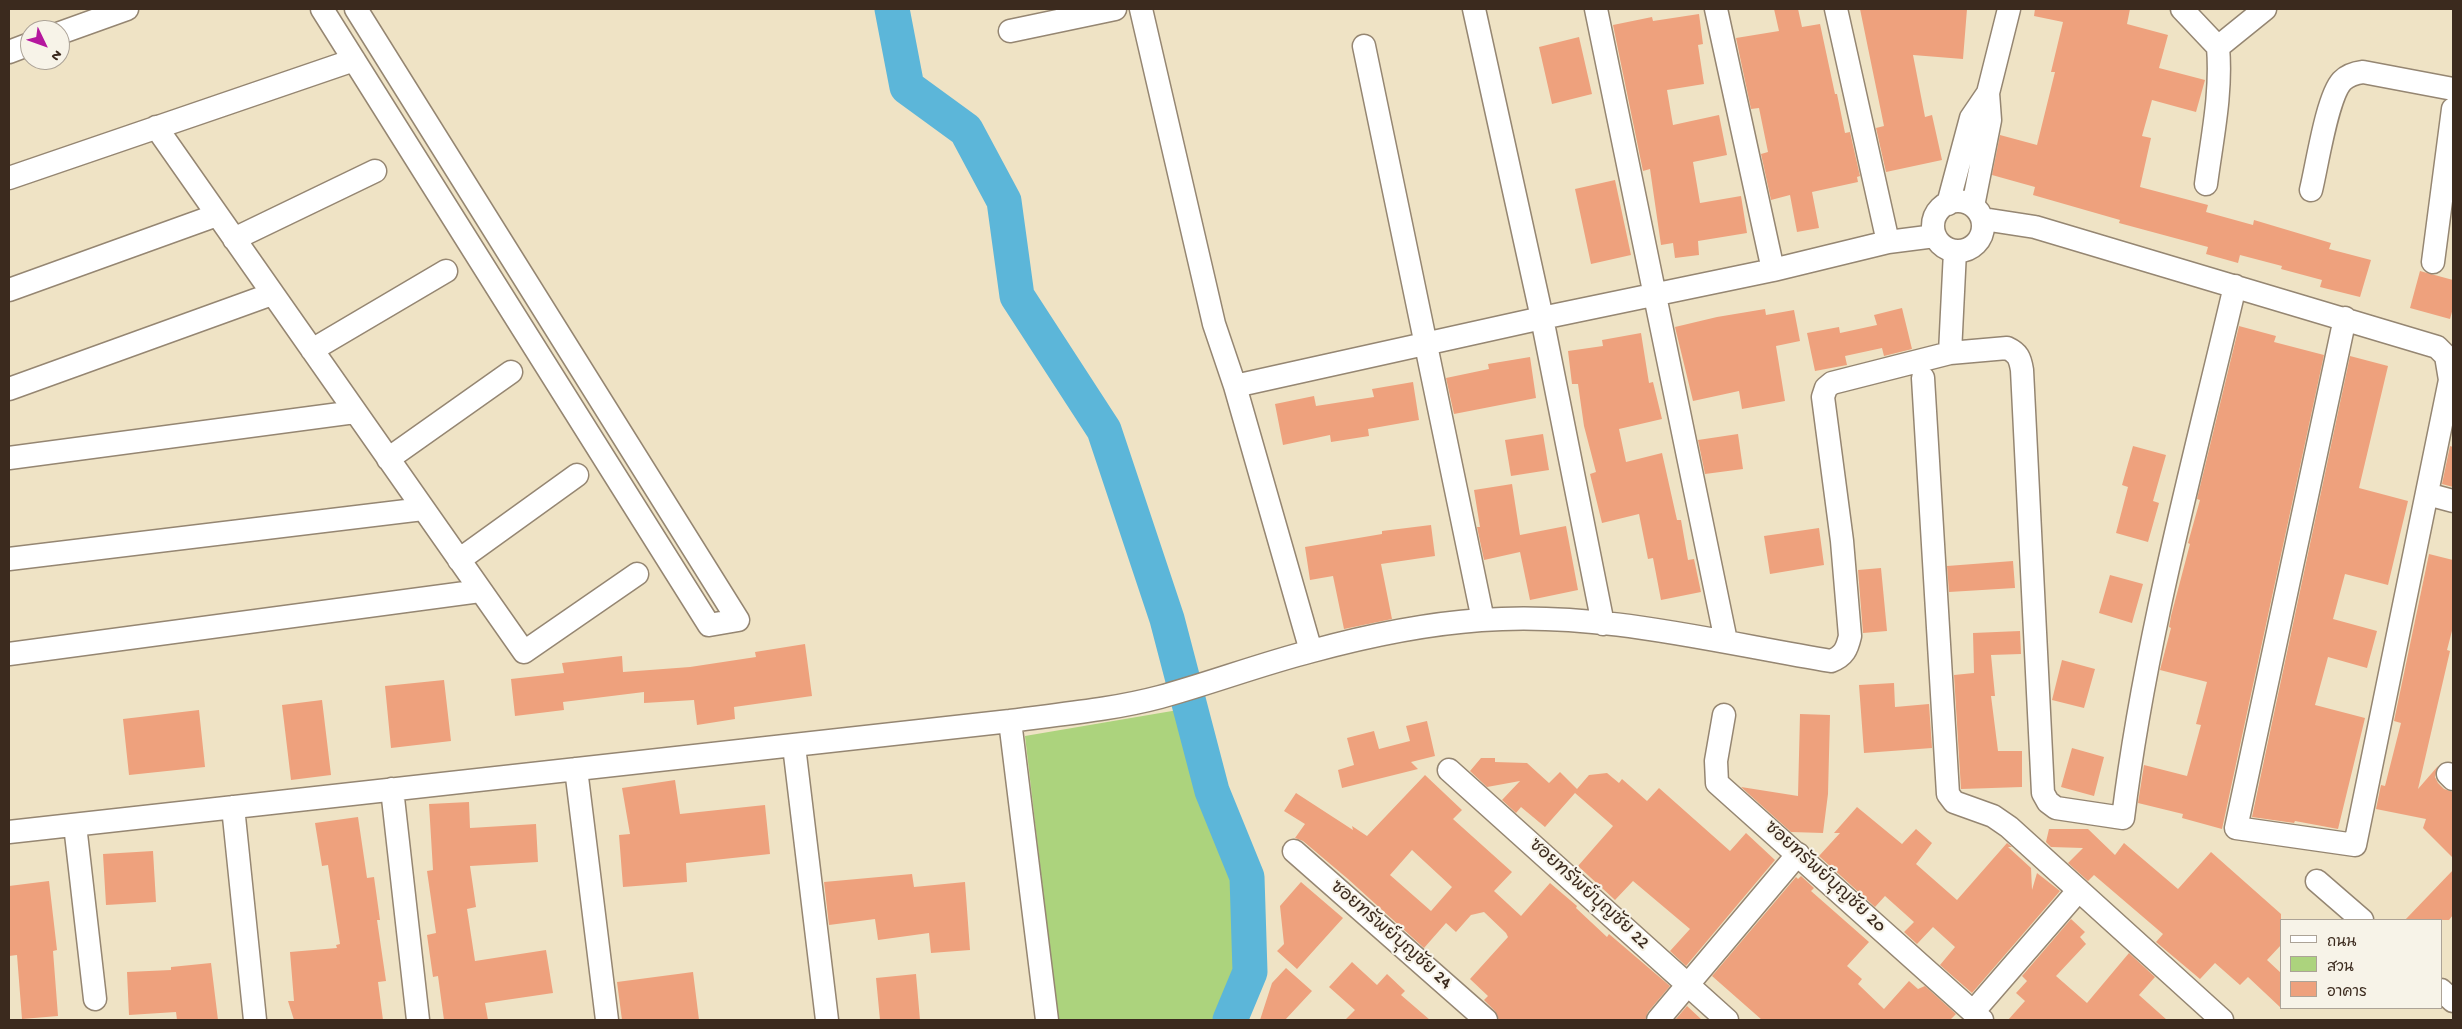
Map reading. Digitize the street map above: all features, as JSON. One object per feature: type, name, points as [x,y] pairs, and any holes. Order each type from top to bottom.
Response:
[{"type":"street","points":[[70,29],[127,9]]},
{"type":"street","points":[[322,9],[709,625],[738,620],[356,9]]},
{"type":"street","points":[[1010,31],[1115,9]]},
{"type":"street","points":[[1142,9],[1214,324],[1235,386],[1311,651]]},
{"type":"street","points":[[1474,9],[1542,318],[1603,624]]},
{"type":"street","points":[[1596,9],[1726,641]]},
{"type":"street","points":[[1716,9],[1773,270]]},
{"type":"street","points":[[1836,9],[1888,242]]},
{"type":"street","points":[[2009,9],[1988,93],[1990,120],[1978,213],[1983,232],[1978,243],[1967,250],[1955,252],[1939,243],[1935,236],[1933,223],[1938,212],[1948,204],[1961,201],[1978,213],[2035,227],[2345,318],[2437,347],[2446,356],[2450,380],[2355,845],[2236,828],[2345,318]]},
{"type":"street","points":[[2182,9],[2218,47],[2220,71],[2218,99],[2206,184]]},
{"type":"street","points":[[2218,47],[2265,9]]},
{"type":"street","points":[[1364,46],[1483,620]]},
{"type":"street","points":[[9,178],[354,60]]},
{"type":"street","points":[[2311,190],[2330,108],[2337,88],[2343,80],[2363,72],[2453,89]]},
{"type":"street","points":[[1948,204],[1971,118],[1988,93]]},
{"type":"street","points":[[2433,262],[2453,109]]},
{"type":"street","points":[[156,128],[524,652],[637,574]]},
{"type":"street","points":[[234,239],[375,171]]},
{"type":"street","points":[[9,290],[217,215]]},
{"type":"street","points":[[1235,386],[1542,318],[1656,296],[1888,242],[1935,236]]},
{"type":"street","points":[[1950,353],[1955,252]]},
{"type":"street","points":[[312,350],[446,271]]},
{"type":"street","points":[[9,832],[1010,721],[1157,698],[1311,651],[1429,626],[1483,620],[1561,620],[1603,624],[1726,641],[1831,661],[1840,657],[1847,649],[1850,636],[1842,541],[1823,396],[1826,388],[1832,383],[1950,353],[2007,348],[2016,352],[2020,359],[2043,794],[2048,802],[2056,808],[2123,818],[2128,777],[2152,644],[2234,286]]},
{"type":"street","points":[[9,389],[272,294]]},
{"type":"street","points":[[388,459],[512,372]]},
{"type":"street","points":[[1923,378],[1948,794],[1954,802],[1993,816],[2008,827],[2222,1020]]},
{"type":"street","points":[[9,458],[355,412]]},
{"type":"street","points":[[459,560],[577,475]]},
{"type":"street","points":[[2427,494],[2453,501]]},
{"type":"street","points":[[9,559],[423,509]]},
{"type":"street","points":[[9,654],[480,590]]},
{"type":"street","name":"ซอยทรัพย์บุญชัย 20","points":[[1724,715],[1716,761],[1717,783],[1977,1016]]},
{"type":"street","points":[[1010,721],[1047,1020]]},
{"type":"street","points":[[794,746],[827,1020]]},
{"type":"street","points":[[576,769],[607,1020]]},
{"type":"street","name":"ซอยทรัพย์บุญชัย 22","points":[[1449,770],[1727,1020]]},
{"type":"street","points":[[392,789],[418,1020]]},
{"type":"street","points":[[232,807],[255,1020]]},
{"type":"street","points":[[74,825],[95,999]]},
{"type":"street","name":"ซอยทรัพย์บุญชัย 24","points":[[1294,851],[1486,1020]]},
{"type":"street","points":[[1658,1020],[1798,854]]},
{"type":"street","points":[[2317,881],[2361,919]]},
{"type":"street","points":[[1977,1016],[2078,891]]},
{"type":"street","points":[[2442,991],[2453,1001]]},
{"type":"green space","points":[[1178,710],[1235,877],[1241,949],[1215,1020],[1058,1020],[1025,736]]},
{"type":"building","points":[[1774,9],[1798,9],[1802,27],[1820,24],[1845,133],[1850,132],[1860,176],[1857,177],[1858,182],[1812,192],[1819,228],[1797,232],[1790,195],[1771,200],[1761,154],[1768,152],[1759,108],[1751,109],[1736,38],[1779,31]]},
{"type":"building","points":[[1860,9],[1967,9],[1963,59],[1913,55],[1925,117],[1932,115],[1942,160],[1886,172],[1876,128],[1884,126]]},
{"type":"building","points":[[2035,9],[2130,9],[2127,24],[2168,35],[2159,68],[2205,80],[2196,112],[2152,100],[2142,136],[2151,138],[2140,187],[2208,205],[2206,212],[2253,225],[2254,220],[2331,243],[2329,249],[2371,260],[2360,297],[2320,287],[2322,280],[2281,269],[2282,266],[2240,255],[2238,263],[2206,254],[2208,247],[2119,223],[2120,220],[2033,195],[2035,187],[1992,175],[2000,135],[2037,145],[2055,72],[2051,72],[2063,22],[2034,16]]},
{"type":"building","points":[[1699,14],[1703,44],[1698,45],[1704,84],[1667,90],[1673,125],[1719,115],[1727,155],[1693,162],[1700,203],[1741,196],[1747,233],[1698,241],[1699,255],[1675,258],[1673,243],[1661,245],[1650,169],[1643,171],[1613,25],[1652,17],[1653,21]]},
{"type":"building","points":[[1579,37],[1592,94],[1552,104],[1539,47]]},
{"type":"building","points":[[1615,180],[1631,255],[1591,264],[1575,189]]},
{"type":"building","points":[[2420,271],[2453,280],[2453,308],[2450,319],[2410,308]]},
{"type":"building","points":[[1902,308],[1912,349],[1884,356],[1882,348],[1845,356],[1847,365],[1815,371],[1807,333],[1839,327],[1840,333],[1877,325],[1874,315]]},
{"type":"building","points":[[1765,309],[1766,315],[1794,310],[1800,341],[1776,346],[1785,401],[1742,409],[1739,391],[1693,401],[1675,327],[1717,317]]},
{"type":"building","points":[[2239,326],[2276,336],[2274,342],[2324,355],[2222,829],[2182,818],[2183,814],[2138,803],[2144,765],[2187,776],[2201,725],[2196,724],[2207,682],[2160,670],[2171,628],[2169,627],[2171,616],[2190,544],[2188,543],[2200,500],[2197,499]]},
{"type":"building","points":[[1641,333],[1649,383],[1653,382],[1662,419],[1619,429],[1626,462],[1662,453],[1677,520],[1681,520],[1688,560],[1694,559],[1701,592],[1661,600],[1653,558],[1648,559],[1639,514],[1602,523],[1590,474],[1596,472],[1584,426],[1578,384],[1572,384],[1568,351],[1603,346],[1602,340]]},
{"type":"building","points":[[2350,356],[2388,366],[2359,488],[2408,501],[2388,585],[2345,574],[2333,619],[2377,631],[2367,668],[2328,657],[2315,705],[2365,718],[2338,829],[2295,821],[2294,823],[2252,817]]},
{"type":"building","points":[[1530,357],[1536,398],[1454,414],[1446,378],[1489,369],[1488,364]]},
{"type":"building","points":[[1413,382],[1419,420],[1368,429],[1369,436],[1331,442],[1330,435],[1283,445],[1275,404],[1314,396],[1316,406],[1374,397],[1372,389]]},
{"type":"building","points":[[1543,434],[1549,470],[1511,476],[1505,440]]},
{"type":"building","points":[[1738,434],[1743,469],[1705,474],[1698,440]]},
{"type":"building","points":[[2133,446],[2166,455],[2153,501],[2159,503],[2148,542],[2116,533],[2128,487],[2122,485]]},
{"type":"building","points":[[2450,446],[2453,447],[2453,487],[2442,484]]},
{"type":"building","points":[[1512,484],[1520,535],[1566,526],[1578,590],[1530,600],[1520,552],[1484,560],[1477,527],[1480,527],[1474,490]]},
{"type":"building","points":[[1431,525],[1435,556],[1381,564],[1392,619],[1344,629],[1333,576],[1310,580],[1305,547],[1382,534],[1382,531]]},
{"type":"building","points":[[1819,528],[1824,565],[1770,574],[1764,536]]},
{"type":"building","points":[[2429,554],[2453,560],[2453,627],[2447,650],[2450,651],[2418,789],[2438,766],[2435,777],[2438,783],[2444,789],[2453,792],[2453,858],[2423,828],[2426,819],[2376,809],[2381,785],[2385,786],[2401,723],[2394,721]]},
{"type":"building","points":[[2013,561],[2015,588],[1949,592],[1947,566]]},
{"type":"building","points":[[1881,568],[1887,631],[1863,633],[1858,570]]},
{"type":"building","points":[[2110,575],[2143,584],[2132,623],[2099,613]]},
{"type":"building","points":[[2020,631],[2021,654],[1991,655],[1995,696],[1991,696],[1998,751],[2022,751],[2022,787],[1961,789],[1954,675],[1974,673],[1973,633]]},
{"type":"building","points":[[805,644],[812,696],[734,707],[735,719],[697,725],[694,700],[644,703],[644,692],[563,702],[564,710],[515,716],[511,679],[564,673],[562,663],[622,656],[623,672],[690,667],[756,657],[755,652]]},
{"type":"building","points":[[2062,660],[2095,669],[2084,708],[2052,700]]},
{"type":"building","points":[[444,680],[451,741],[391,748],[385,686]]},
{"type":"building","points":[[1894,683],[1895,707],[1929,704],[1932,748],[1864,753],[1859,685]]},
{"type":"building","points":[[322,700],[331,775],[291,780],[282,705]]},
{"type":"building","points":[[199,710],[205,767],[129,775],[123,719]]},
{"type":"building","points":[[1800,714],[1830,715],[1828,794],[1823,833],[1791,832],[1741,787],[1798,796]]},
{"type":"building","points":[[1427,721],[1435,756],[1411,762],[1418,769],[1342,788],[1338,770],[1354,765],[1347,738],[1374,731],[1379,749],[1410,741],[1406,726]]},
{"type":"building","points":[[2072,748],[2104,757],[2094,796],[2061,787]]},
{"type":"building","points":[[1481,758],[1495,758],[1495,762],[1527,763],[1549,783],[1560,772],[1577,789],[1589,775],[1607,773],[1619,783],[1622,779],[1647,801],[1659,788],[1730,851],[1746,833],[1775,860],[1686,966],[1670,951],[1690,929],[1633,881],[1615,900],[1578,866],[1613,826],[1575,793],[1545,827],[1521,807],[1516,813],[1502,800],[1520,781],[1487,787],[1470,771]]},
{"type":"building","points":[[1425,775],[1462,810],[1453,819],[1512,872],[1494,891],[1521,916],[1550,883],[1577,906],[1576,908],[1607,937],[1609,934],[1670,986],[1648,1012],[1645,1020],[1499,1020],[1495,1011],[1484,1000],[1488,996],[1470,979],[1508,937],[1506,933],[1484,912],[1471,915],[1456,932],[1446,923],[1424,948],[1348,879],[1303,841],[1295,838],[1305,824],[1284,811],[1296,793],[1353,830],[1352,826],[1367,836]],"holes":[[[1412,850],[1452,887],[1431,911],[1390,875]]]},
{"type":"building","points":[[675,780],[680,814],[765,805],[770,854],[686,863],[687,882],[623,887],[619,835],[630,834],[622,788]]},
{"type":"building","points":[[469,802],[470,828],[536,824],[538,862],[470,866],[476,907],[467,909],[475,961],[546,950],[553,993],[485,1003],[488,1020],[444,1020],[438,976],[433,977],[427,935],[436,933],[427,871],[433,870],[429,804]]},
{"type":"building","points":[[1857,807],[1902,844],[1916,829],[1932,843],[1916,864],[1957,900],[2007,843],[2012,847],[2008,847],[2031,868],[2032,890],[2037,873],[2060,891],[1972,993],[1940,965],[1955,947],[1933,927],[1917,944],[1904,932],[1914,922],[1885,896],[1875,907],[1819,856],[1840,833],[1834,833]]},
{"type":"building","points":[[358,817],[367,878],[374,877],[380,920],[377,920],[386,981],[378,982],[383,1020],[294,1020],[288,1001],[294,1001],[290,952],[337,948],[336,945],[340,944],[328,865],[322,866],[315,823]]},
{"type":"building","points":[[2049,829],[2088,829],[2115,855],[2124,843],[2178,889],[2211,852],[2281,914],[2280,946],[2267,960],[2280,972],[2280,1007],[2248,977],[2240,985],[2215,963],[2200,979],[2156,942],[2163,934],[2094,875],[2088,881],[2068,863],[2083,848],[2051,847],[2046,842]]},
{"type":"building","points":[[153,851],[156,902],[106,905],[103,854]]},
{"type":"building","points":[[2453,870],[2453,915],[2449,920],[2406,919]]},
{"type":"building","points":[[912,874],[914,887],[965,882],[970,950],[931,953],[929,933],[878,940],[875,919],[829,925],[824,882]]},
{"type":"building","points":[[1801,876],[1814,888],[1811,891],[1869,942],[1847,966],[1862,979],[1858,984],[1884,1009],[1909,981],[1918,989],[1925,986],[1956,1014],[1950,1020],[1762,1020],[1712,976],[1796,877],[1798,879]]},
{"type":"building","points":[[49,881],[57,950],[53,951],[58,1016],[22,1019],[17,955],[9,956],[9,886]]},
{"type":"building","points":[[1301,882],[1343,918],[1297,969],[1277,951],[1284,944],[1280,906]]},
{"type":"building","points":[[2071,919],[2085,932],[2080,937],[2086,944],[2056,976],[2087,1003],[2129,953],[2155,977],[2139,995],[2167,1020],[2008,1020],[2025,1001],[2016,993],[2027,981],[2022,976]]},
{"type":"building","points":[[1352,962],[1377,985],[1387,974],[1405,991],[1401,995],[1430,1020],[1345,1020],[1355,1010],[1329,987]]},
{"type":"building","points":[[211,963],[218,1020],[177,1020],[176,1012],[129,1015],[127,972],[171,970],[171,967]]},
{"type":"building","points":[[1286,968],[1312,991],[1285,1020],[1260,1020],[1272,983]]},
{"type":"building","points":[[693,972],[699,1020],[622,1020],[617,982]]},
{"type":"building","points":[[916,974],[920,1020],[880,1020],[876,978]]},
{"type":"building","points":[[1687,1006],[1702,1020],[1675,1020]]},
{"type":"waterway","points":[[892,9],[907,87],[966,130],[1004,201],[1017,296],[1104,430],[1167,619],[1212,791],[1247,877],[1250,972],[1230,1020]]}]
